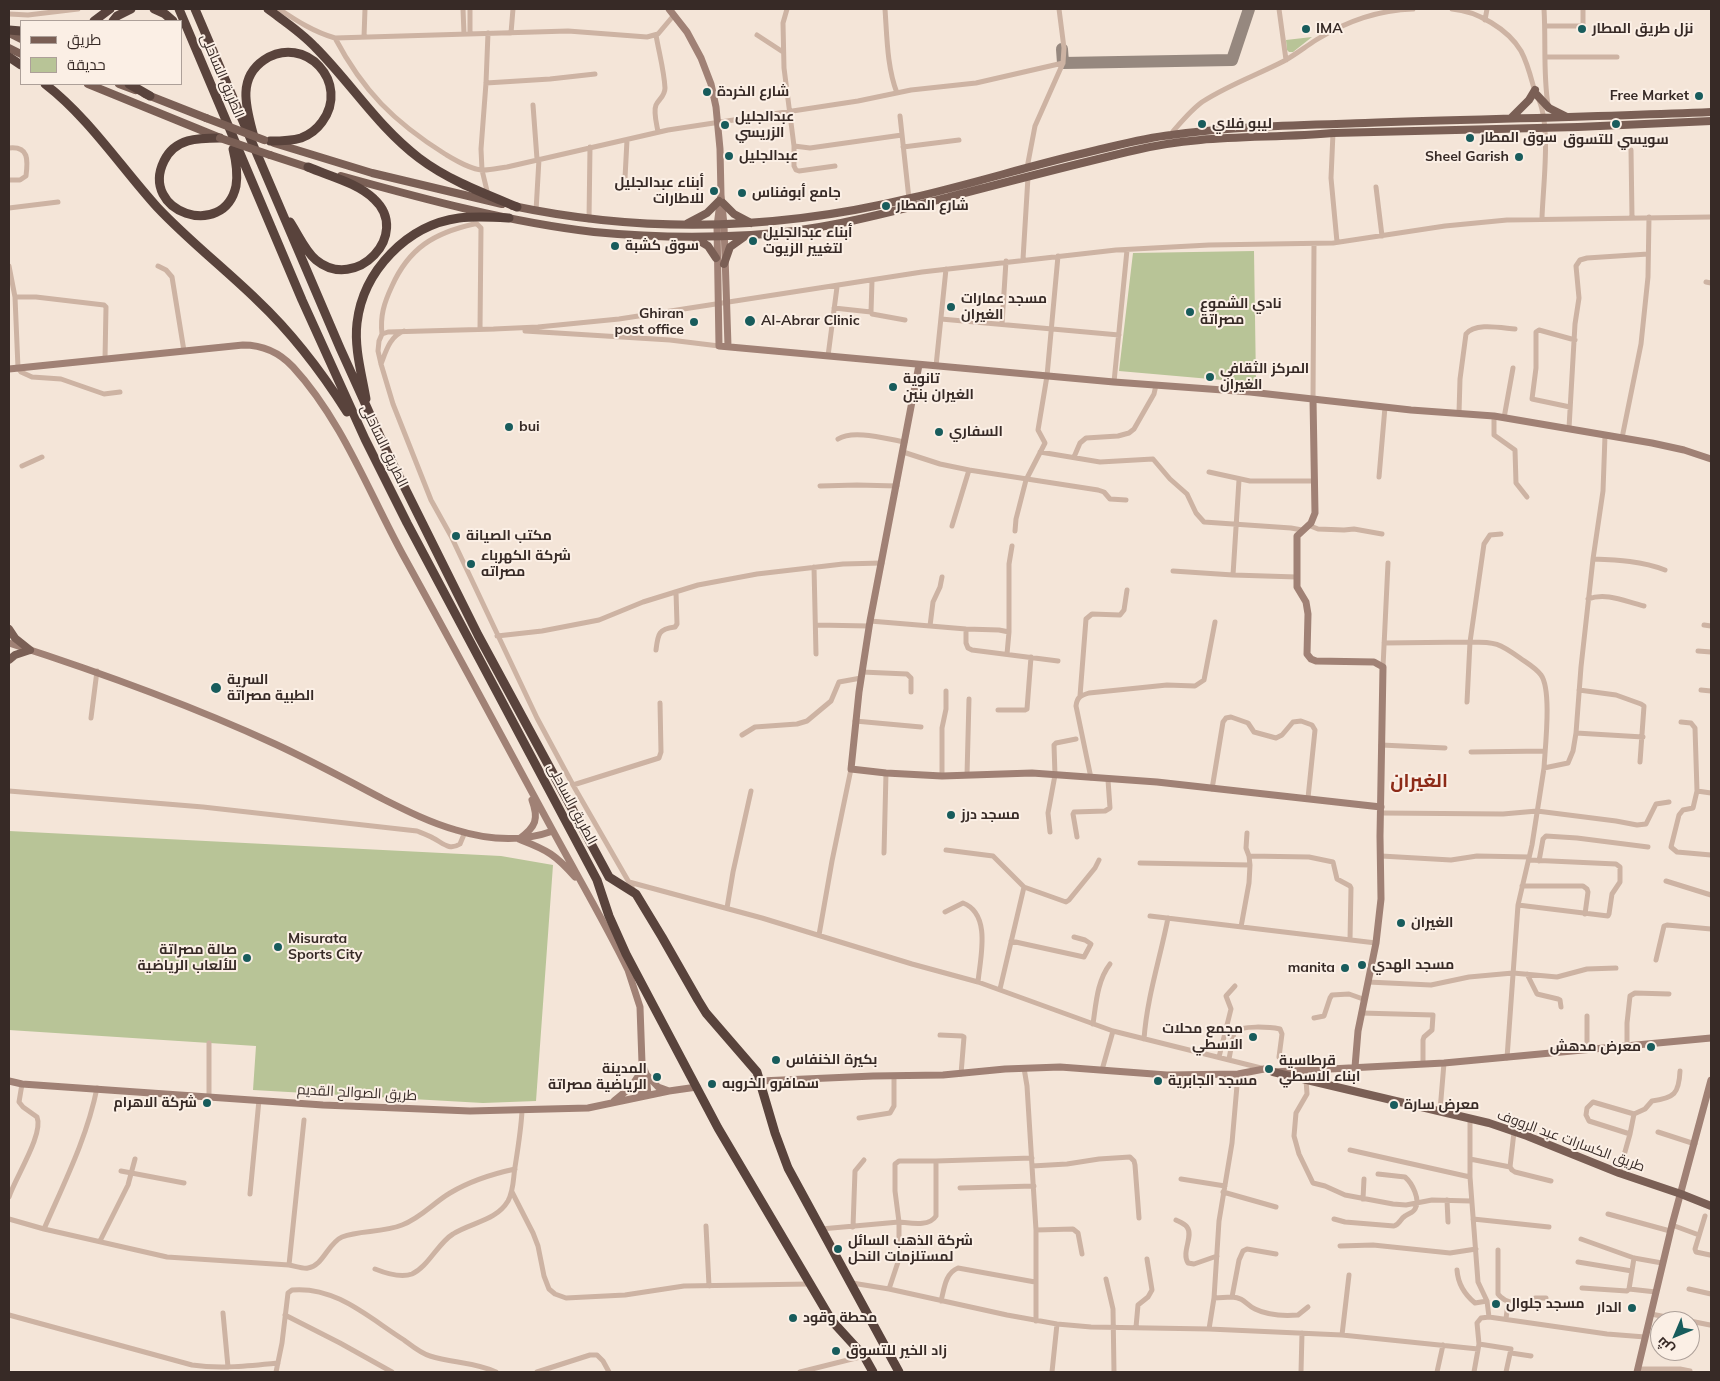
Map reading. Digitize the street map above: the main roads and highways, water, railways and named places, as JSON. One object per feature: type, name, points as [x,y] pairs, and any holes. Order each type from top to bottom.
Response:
[{"type":"highway","points":[[95,20],[110,9]]},
{"type":"highway","points":[[114,20],[131,9]]},
{"type":"highway","points":[[154,9],[165,14],[172,20]]},
{"type":"highway","name":"الطريق الساحلى","points":[[179,9],[328,359],[365,440],[407,523],[598,880],[609,916],[626,954],[718,1128],[810,1284],[832,1321],[864,1356],[873,1372]]},
{"type":"highway","name":"الطريق الساحلى","points":[[195,9],[368,412],[437,555],[609,877],[636,894],[698,1000],[717,1026],[754,1068],[788,1168],[900,1372]]},
{"type":"highway","points":[[268,9],[315,46],[383,124],[419,158],[436,170],[517,207]]},
{"type":"highway","points":[[182,34],[206,72]]},
{"type":"highway","points":[[260,161],[246,109],[246,87],[249,76],[263,61],[279,54],[297,54],[307,57],[321,68],[330,83],[331,100],[327,116],[320,126],[306,136],[295,139],[267,141]]},
{"type":"highway","points":[[9,57],[20,64]]},
{"type":"highway","points":[[46,85],[80,116],[185,236],[257,300],[295,340],[337,396],[365,440]]},
{"type":"highway","points":[[131,85],[150,96]]},
{"type":"highway","points":[[220,138],[184,141],[176,146],[165,159],[159,176],[160,186],[168,202],[175,209],[193,216],[203,216],[223,208],[231,199],[237,177],[230,131]]},
{"type":"highway","points":[[273,194],[307,249],[316,260],[337,270],[358,267],[368,262],[383,243],[386,220],[381,207],[366,192],[308,168]]},
{"type":"highway","points":[[368,412],[358,345],[357,324],[362,302],[369,285],[380,267],[407,239],[438,223],[476,216],[509,218]]},
{"type":"highway","points":[[534,762],[544,758]]},
{"type":"main road","points":[[9,32],[20,38]]},
{"type":"main road","points":[[90,85],[220,138],[308,168],[398,192],[509,218],[594,232],[689,237],[778,233],[837,224],[1138,149],[1226,137],[1294,137],[1333,132],[1711,122]]},
{"type":"main road","points":[[122,85],[267,141],[372,173],[517,207],[589,220],[720,226],[832,215],[909,199],[1138,140],[1170,135],[1233,128],[1711,112]]},
{"type":"main road","points":[[1511,118],[1535,92],[1549,108],[1569,118]]},
{"type":"main road","points":[[687,224],[702,216],[721,200],[734,214],[753,224]]},
{"type":"main road","points":[[724,264],[727,252],[734,243],[750,235]]},
{"type":"main road","points":[[689,237],[708,246],[716,258]]},
{"type":"main road","points":[[9,630],[15,638],[30,650],[15,655],[9,660]]},
{"type":"main road","name":"طريق الكسارات عبد الرووف","points":[[1274,1072],[1440,1111],[1514,1132],[1711,1206]]},
{"type":"place","name":"IMA","points":[[1306,29]]},
{"type":"place","name":"نزل طريق المطار","points":[[1582,29]]},
{"type":"place","name":"شارع الخردة","points":[[707,92]]},
{"type":"place","name":"Free Market","points":[[1699,96]]},
{"type":"place","name":"ليبو فلاي","points":[[1202,124]]},
{"type":"place","name":"سويسي للتسوق","points":[[1616,124]]},
{"type":"place","name":"عبدالجليل الزريسي","points":[[725,125]]},
{"type":"place","name":"سوق المطار","points":[[1470,138]]},
{"type":"place","name":"عبدالجليل","points":[[729,156]]},
{"type":"place","name":"Sheel Garish","points":[[1519,157]]},
{"type":"place","name":"أبناء عبدالجليل للاطارات","points":[[714,191]]},
{"type":"place","name":"جامع أبوفناس","points":[[742,193]]},
{"type":"place","name":"شارع المطار","points":[[886,206]]},
{"type":"place","name":"أبناء عبدالجليل لتغيير الزيوت","points":[[753,241]]},
{"type":"place","name":"سوق كشبة","points":[[615,246]]},
{"type":"place","name":"مسجد عمارات الغيران","points":[[951,307]]},
{"type":"place","name":"نادي الشموع مصراتة","points":[[1190,312]]},
{"type":"place","name":"Al-Abrar Clinic","points":[[750,321]]},
{"type":"place","name":"Ghiran post office","points":[[694,322]]},
{"type":"place","name":"المركز الثقافي الغيران","points":[[1210,377]]},
{"type":"place","name":"تانوية الغيران بنين","points":[[893,387]]},
{"type":"place","name":"bui","points":[[509,427]]},
{"type":"place","name":"السفاري","points":[[939,432]]},
{"type":"place","name":"مكتب الصيانة","points":[[456,536]]},
{"type":"place","name":"شركة الكهرباء مصراته","points":[[471,564]]},
{"type":"place","name":"السرية الطبية مصراتة","points":[[216,688]]},
{"type":"place","name":"مسجد درز","points":[[951,815]]},
{"type":"place","name":"الغيران","points":[[1401,923]]},
{"type":"place","name":"Misurata Sports City","points":[[278,947]]},
{"type":"place","name":"صالة مصراتة للألعاب الرياضية","points":[[247,958]]},
{"type":"place","name":"مسجد الهدي","points":[[1362,965]]},
{"type":"place","name":"manita","points":[[1345,968]]},
{"type":"place","name":"مجمع محلات الاسطي","points":[[1253,1037]]},
{"type":"place","name":"معرض مدهش","points":[[1651,1047]]},
{"type":"place","name":"بكيرة الخنفاس","points":[[776,1060]]},
{"type":"place","name":"قرطاسية ابناء الاسطي","points":[[1269,1069]]},
{"type":"place","name":"المدينة الرياضية مصراتة","points":[[657,1077]]},
{"type":"place","name":"مسجد الجابرية","points":[[1158,1081]]},
{"type":"place","name":"سمافرو الخروبه","points":[[712,1084]]},
{"type":"place","name":"شركة الاهرام","points":[[207,1103]]},
{"type":"place","name":"معرض سارة","points":[[1394,1105]]},
{"type":"place","name":"شركة الذهب السائل لمستلزمات النحل","points":[[838,1249]]},
{"type":"place","name":"مسجد جلوال","points":[[1496,1304]]},
{"type":"place","name":"الدار","points":[[1632,1308]]},
{"type":"place","name":"محطة وقود","points":[[793,1318]]},
{"type":"place","name":"زاد الخير للتسوق","points":[[836,1351]]},
{"type":"district","name":"الغيران","points":[[1419,781]]}]
